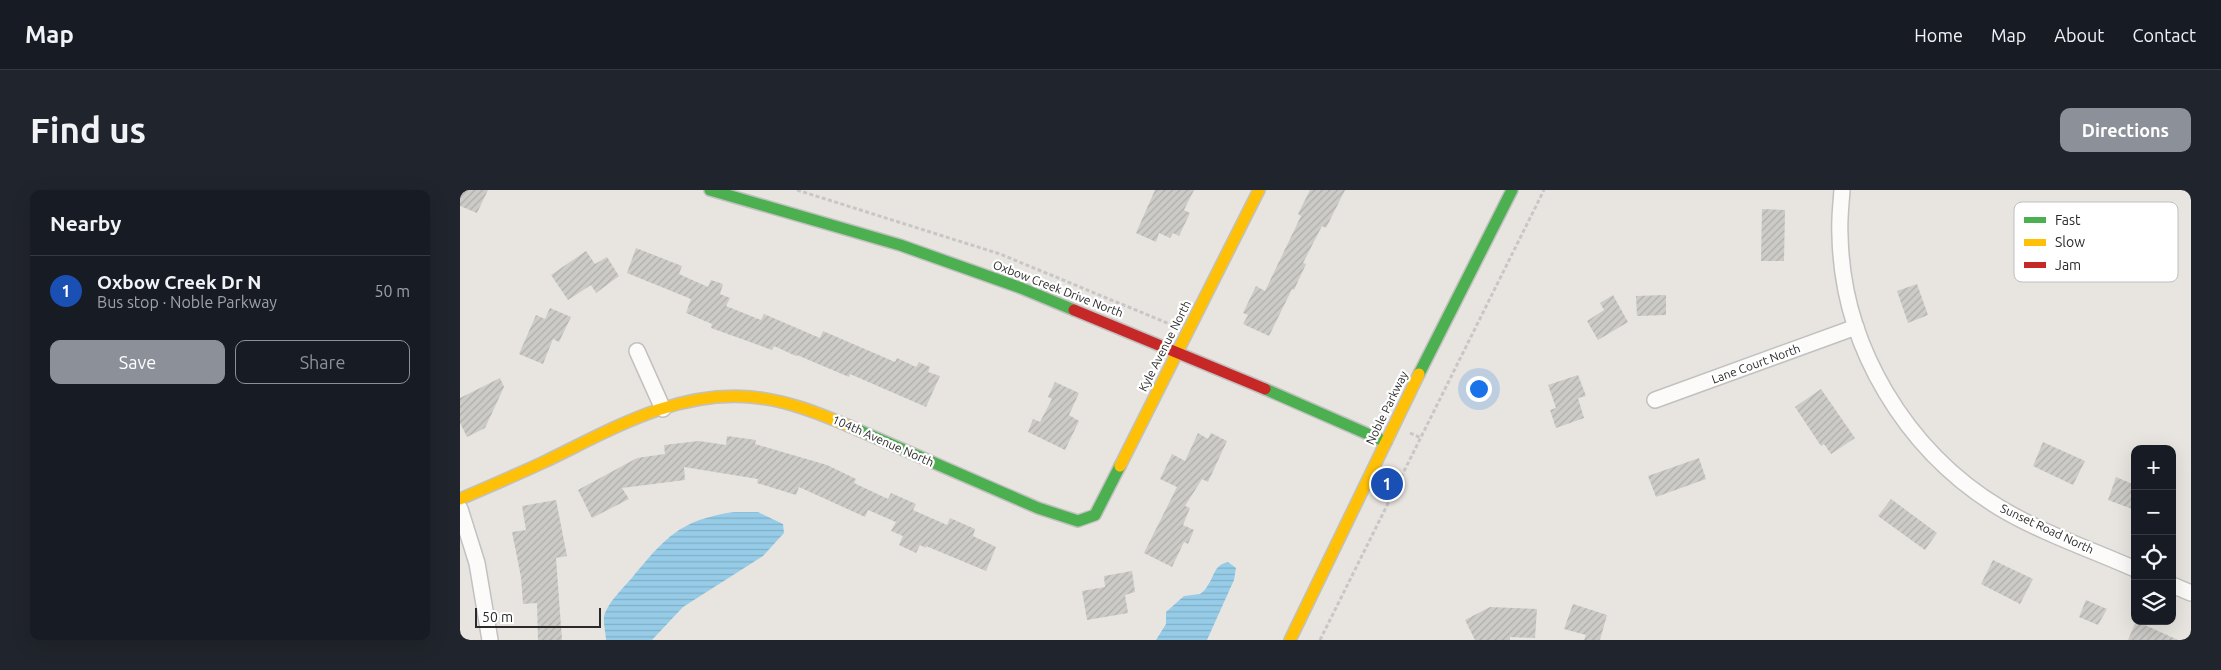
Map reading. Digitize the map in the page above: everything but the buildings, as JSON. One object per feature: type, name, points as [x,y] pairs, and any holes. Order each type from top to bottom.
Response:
[{"type":"street","name":"Oxbow Creek Drive North","points":[[710,190],[892,243],[968,268],[1069,306],[1386,442]]},
{"type":"street","name":"Kyle Avenue North","points":[[1096,515],[1176,351],[1259,190]]},
{"type":"street","name":"Noble Parkway","points":[[1290,640],[1386,442],[1512,190]]},
{"type":"street","name":"Sunset Road North","points":[[1842,190],[1840,236],[1845,283],[1856,327],[1874,372],[1898,412],[1928,449],[1961,481],[2001,508],[2131,567]]},
{"type":"street","name":"Lane Court North","points":[[1655,400],[1856,327]]},
{"type":"street","points":[[637,351],[663,409]]},
{"type":"street","name":"104th Avenue North","points":[[460,499],[544,462],[595,435],[663,409],[702,398],[751,397],[809,408],[1038,508],[1078,521],[1096,515]]},
{"type":"street","points":[[460,509],[477,563],[490,640]]},
{"type":"street","points":[[2176,587],[2191,593]]},
{"type":"path","points":[[797,190],[1000,254],[1171,324]]},
{"type":"path","points":[[1320,640],[1544,190]]},
{"type":"water","points":[[734,512],[758,512],[783,524],[784,533],[763,556],[683,607],[652,640],[606,640],[604,619],[607,609],[620,591],[664,542],[686,526],[699,520]]},
{"type":"water","points":[[1228,562],[1236,568],[1234,580],[1207,640],[1156,640],[1166,624],[1166,612],[1184,596],[1200,594],[1217,568],[1223,563]]},
{"type":"traffic: fast","points":[[710,190],[900,245],[1021,288],[1074,310]]},
{"type":"traffic: fast","points":[[1419,374],[1512,190]]},
{"type":"traffic: fast","points":[[1265,389],[1386,442]]},
{"type":"traffic: fast","points":[[849,426],[1038,508],[1078,521],[1095,515],[1120,466]]},
{"type":"traffic: slow","points":[[1120,466],[1259,190]]},
{"type":"traffic: slow","points":[[1290,640],[1419,374]]},
{"type":"traffic: slow","points":[[460,499],[534,467],[643,415],[669,406],[696,400],[723,397],[751,397],[777,401],[826,416],[849,426]]},
{"type":"traffic: jam","points":[[1074,310],[1265,389]]},
{"type":"place","name":"Oxbow Creek Dr N","points":[[1387,484]]}]
